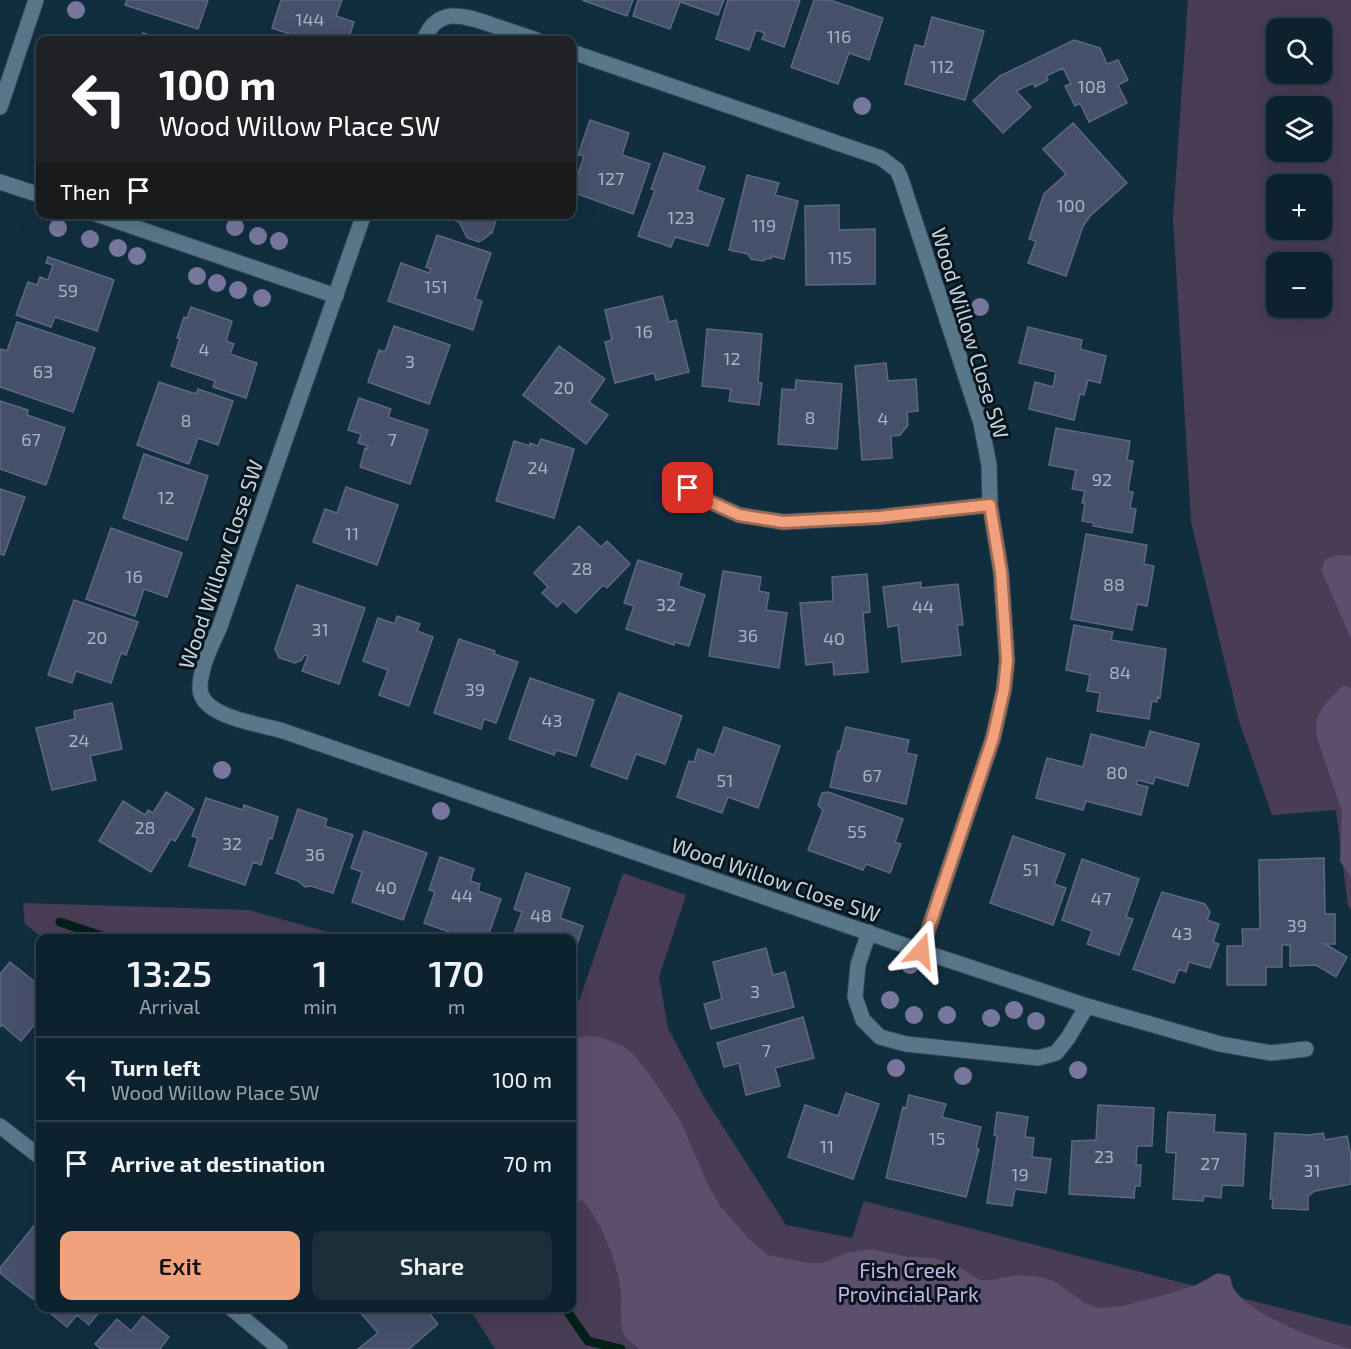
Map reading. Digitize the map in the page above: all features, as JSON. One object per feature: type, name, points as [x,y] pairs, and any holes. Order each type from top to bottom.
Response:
[{"type":"street","points":[[0,107],[36,0]]},
{"type":"street","points":[[426,36],[434,23],[442,18],[455,15],[525,36]]},
{"type":"street","name":"Wood Willow Close SW","points":[[362,219],[208,655],[200,687],[205,702],[219,713],[283,731],[921,951],[993,738],[1004,689],[1007,660],[1001,572],[990,505],[989,465],[981,423],[897,170],[886,160],[837,142],[576,53]]},
{"type":"street","points":[[0,182],[36,194]]},
{"type":"street","points":[[111,219],[336,296]]},
{"type":"street","points":[[670,475],[706,500],[739,515],[783,522],[879,517],[990,505]]},
{"type":"street","points":[[869,932],[858,965],[855,997],[863,1020],[880,1036],[906,1044],[1038,1058],[1056,1053],[1087,1006]]},
{"type":"street","points":[[921,951],[1087,1006],[1220,1044],[1271,1053],[1306,1049]]},
{"type":"street","points":[[0,1126],[36,1154]]},
{"type":"street","points":[[236,1312],[280,1349]]},
{"type":"green space","points":[[1188,0],[1351,0],[1351,909],[1348,906],[1336,810],[1272,815],[1239,721],[1191,522],[1173,218]]},
{"type":"green space","points":[[1338,555],[1351,556],[1351,639],[1321,569],[1326,559]]},
{"type":"green space","points":[[1343,685],[1351,688],[1351,878],[1340,861],[1342,811],[1316,729],[1322,708]]},
{"type":"green space","name":"Fish Creek Provincial Park","points":[[623,873],[686,895],[659,977],[668,1028],[704,1097],[786,1225],[852,1238],[864,1201],[1351,1326],[1351,1349],[495,1349],[472,1312],[576,1312],[576,1000],[579,1001]]},
{"type":"green space","points":[[23,903],[249,910],[335,934],[38,934],[25,924]]},
{"type":"green space","name":"Fish Creek Provincial Park","points":[[600,1037],[623,1046],[633,1054],[680,1120],[708,1185],[721,1207],[749,1239],[768,1255],[809,1263],[823,1263],[847,1253],[871,1249],[909,1257],[934,1258],[958,1266],[980,1280],[1017,1275],[1042,1277],[1054,1281],[1085,1303],[1098,1308],[1123,1306],[1171,1293],[1196,1285],[1218,1273],[1230,1276],[1233,1288],[1255,1309],[1305,1334],[1351,1349],[639,1349],[626,1338],[623,1331],[620,1285],[606,1240],[595,1218],[582,1200],[576,1203],[576,1038]]},
{"type":"building","points":[[127,0],[208,0],[198,29],[125,5]]},
{"type":"building","points":[[281,0],[342,0],[336,16],[354,22],[349,36],[295,36],[272,28]]},
{"type":"building","points":[[582,0],[633,0],[627,16]]},
{"type":"building","points":[[638,0],[724,0],[718,15],[680,2],[670,29],[633,16]]},
{"type":"building","points":[[728,0],[800,0],[784,47],[762,39],[765,33],[756,30],[749,50],[716,39]]},
{"type":"building","points":[[814,0],[830,0],[883,18],[869,60],[849,53],[838,84],[791,67]]},
{"type":"building","points":[[932,17],[984,31],[965,100],[905,84],[915,45],[924,47]]},
{"type":"building","points":[[1074,40],[1100,48],[1107,64],[1118,60],[1128,80],[1118,85],[1127,103],[1089,122],[1080,103],[1075,106],[1065,86],[1071,84],[1063,68],[1046,76],[1048,80],[1035,87],[1033,83],[1016,91],[1031,107],[1003,133],[973,101],[1000,76]]},
{"type":"building","points":[[590,120],[629,133],[622,155],[650,164],[633,214],[576,193],[576,180],[584,156],[578,155]]},
{"type":"building","points":[[1073,123],[1127,183],[1090,216],[1083,226],[1066,276],[1028,263],[1036,241],[1029,239],[1044,194],[1066,174],[1043,149]]},
{"type":"building","points":[[664,153],[705,167],[697,190],[724,199],[708,246],[675,237],[671,247],[638,236],[655,190],[651,189]]},
{"type":"building","points":[[747,175],[779,183],[775,195],[798,201],[784,259],[771,256],[771,259],[763,261],[751,259],[748,254],[729,250]]},
{"type":"building","points":[[839,205],[839,230],[875,229],[875,284],[806,285],[805,206]]},
{"type":"building","points":[[451,219],[496,219],[492,233],[490,232],[479,242],[467,238],[459,222]]},
{"type":"building","points":[[437,235],[491,253],[475,299],[482,301],[473,330],[388,301],[401,263],[429,273],[431,269],[426,267]]},
{"type":"building","points":[[48,257],[114,280],[97,331],[55,317],[51,327],[16,315],[28,282],[37,285],[40,277],[48,280],[53,265],[46,263]]},
{"type":"building","points":[[662,296],[669,322],[676,320],[689,372],[656,380],[654,373],[615,383],[605,342],[612,340],[605,310]]},
{"type":"building","points":[[191,307],[232,321],[226,341],[234,344],[230,354],[257,363],[246,398],[213,387],[215,381],[171,366],[184,317],[187,318]]},
{"type":"building","points":[[17,322],[95,348],[73,412],[0,387],[0,351],[1,349],[7,351]]},
{"type":"building","points":[[394,326],[450,345],[429,404],[368,382],[379,350],[385,352]]},
{"type":"building","points":[[1028,327],[1082,340],[1080,349],[1106,356],[1100,383],[1088,380],[1084,395],[1080,394],[1074,420],[1029,409],[1035,382],[1053,387],[1056,372],[1019,363]]},
{"type":"building","points":[[707,329],[762,334],[758,382],[762,383],[759,405],[729,401],[731,389],[702,386]]},
{"type":"building","points":[[559,346],[605,379],[589,402],[608,415],[586,444],[523,395]]},
{"type":"building","points":[[886,363],[888,381],[916,379],[918,411],[907,412],[908,425],[900,435],[891,436],[892,458],[862,460],[855,366]]},
{"type":"building","points":[[796,380],[842,384],[837,449],[778,444],[782,389],[795,390]]},
{"type":"building","points":[[159,382],[196,394],[198,389],[233,401],[218,445],[198,438],[189,464],[137,445]]},
{"type":"building","points":[[359,398],[391,409],[388,417],[428,430],[410,484],[360,467],[365,448],[367,449],[368,446],[358,443],[361,434],[348,430]]},
{"type":"building","points":[[0,401],[28,410],[27,415],[65,428],[46,485],[0,469]]},
{"type":"building","points":[[1056,428],[1130,441],[1127,460],[1133,461],[1128,491],[1133,492],[1130,508],[1136,509],[1132,533],[1093,526],[1094,523],[1082,521],[1085,491],[1072,489],[1076,470],[1049,465]]},
{"type":"building","points":[[541,439],[574,449],[554,518],[496,501],[514,441],[538,446]]},
{"type":"building","points":[[144,454],[208,476],[187,540],[123,518]]},
{"type":"building","points":[[346,487],[398,505],[377,565],[313,542],[325,509],[337,513]]},
{"type":"building","points":[[0,489],[25,497],[4,555],[0,554]]},
{"type":"building","points":[[579,526],[601,547],[607,541],[630,564],[607,588],[603,585],[576,613],[563,601],[557,607],[542,593],[548,587],[534,573]]},
{"type":"building","points":[[111,528],[182,553],[167,597],[144,589],[135,616],[86,599]]},
{"type":"building","points":[[1086,534],[1147,545],[1144,564],[1154,566],[1147,606],[1137,604],[1132,630],[1071,619]]},
{"type":"building","points":[[638,560],[682,574],[678,586],[705,595],[689,646],[675,642],[674,645],[626,629],[634,606],[624,603]]},
{"type":"building","points":[[723,571],[761,577],[759,591],[769,593],[766,610],[787,613],[779,668],[709,656]]},
{"type":"building","points":[[867,574],[870,612],[863,613],[868,672],[834,675],[833,662],[806,665],[800,603],[833,601],[832,577]]},
{"type":"building","points":[[921,582],[921,588],[958,584],[963,625],[957,625],[961,655],[902,662],[898,625],[888,627],[883,587]]},
{"type":"building","points":[[297,585],[365,608],[339,684],[302,671],[308,656],[304,655],[302,660],[295,663],[279,658],[275,649]]},
{"type":"building","points":[[74,600],[138,622],[126,655],[121,653],[111,683],[76,671],[72,683],[48,675]]},
{"type":"building","points":[[397,616],[420,624],[417,631],[433,637],[409,706],[379,695],[388,670],[363,661],[378,618],[395,624]]},
{"type":"building","points":[[1074,625],[1113,632],[1111,640],[1166,649],[1160,698],[1157,697],[1157,702],[1152,701],[1149,719],[1097,711],[1100,693],[1087,691],[1090,675],[1066,670]]},
{"type":"building","points":[[459,639],[495,651],[494,654],[518,662],[496,723],[484,719],[481,729],[434,713]]},
{"type":"building","points":[[530,678],[594,700],[576,756],[556,750],[554,755],[509,739]]},
{"type":"building","points":[[619,693],[682,716],[665,764],[636,754],[627,779],[591,766]]},
{"type":"building","points":[[112,703],[122,749],[90,756],[96,780],[52,790],[36,728],[75,719],[74,711]]},
{"type":"building","points":[[724,727],[780,746],[758,808],[728,797],[722,813],[677,797],[689,761],[694,762],[698,749],[714,755]]},
{"type":"building","points":[[846,727],[909,740],[906,753],[917,755],[906,804],[830,787]]},
{"type":"building","points":[[1150,731],[1199,744],[1188,786],[1155,777],[1153,784],[1138,780],[1136,784],[1148,787],[1141,815],[1086,801],[1083,810],[1036,798],[1047,758],[1083,767],[1091,734],[1145,748]]},
{"type":"building","points":[[166,792],[194,809],[175,841],[171,839],[151,872],[99,841],[123,801],[145,815],[148,810],[153,813]]},
{"type":"building","points":[[828,792],[903,819],[895,842],[901,844],[890,873],[866,864],[863,870],[808,850],[823,810],[818,805],[822,793]]},
{"type":"building","points":[[206,798],[243,810],[244,805],[278,817],[261,865],[253,862],[245,885],[189,866],[198,838],[192,836]]},
{"type":"building","points":[[298,809],[327,819],[325,826],[353,835],[333,893],[311,886],[305,887],[298,881],[276,873]]},
{"type":"building","points":[[364,831],[427,853],[403,920],[352,902],[362,872],[351,868]]},
{"type":"building","points":[[1013,836],[1065,854],[1054,884],[1066,888],[1053,925],[990,903]]},
{"type":"building","points":[[440,857],[474,869],[470,881],[480,884],[478,891],[501,899],[489,934],[455,934],[424,923],[435,892],[429,890]]},
{"type":"building","points":[[1324,858],[1325,914],[1335,914],[1335,944],[1325,944],[1347,957],[1336,977],[1316,965],[1290,966],[1290,945],[1282,945],[1282,967],[1266,967],[1266,985],[1227,985],[1227,946],[1243,946],[1242,929],[1260,929],[1259,860]]},
{"type":"building","points":[[1082,859],[1139,879],[1126,917],[1133,919],[1119,955],[1087,944],[1092,931],[1062,920]]},
{"type":"building","points":[[526,873],[570,888],[560,918],[583,926],[576,948],[576,934],[514,934],[522,912],[514,909]]},
{"type":"building","points":[[1162,892],[1205,904],[1210,912],[1207,920],[1219,924],[1213,942],[1219,944],[1210,968],[1189,962],[1186,972],[1179,969],[1174,983],[1133,969]]},
{"type":"building","points":[[766,948],[773,975],[785,972],[794,1007],[711,1029],[704,1004],[722,999],[713,962]]},
{"type":"building","points":[[10,962],[36,983],[36,1023],[21,1041],[2,1025],[0,1027],[0,974]]},
{"type":"building","points":[[803,1017],[814,1058],[775,1068],[780,1086],[746,1095],[739,1063],[724,1067],[717,1043]]},
{"type":"building","points":[[846,1093],[879,1104],[853,1179],[788,1157],[805,1105],[838,1116]]},
{"type":"building","points":[[909,1095],[946,1104],[942,1117],[981,1127],[976,1148],[979,1149],[966,1197],[886,1178],[903,1107],[906,1108]]},
{"type":"building","points":[[1098,1105],[1154,1108],[1152,1146],[1137,1146],[1136,1165],[1141,1165],[1140,1186],[1135,1186],[1134,1198],[1069,1194],[1072,1141],[1096,1140]]},
{"type":"building","points":[[997,1112],[1028,1117],[1025,1137],[1034,1138],[1032,1157],[1051,1159],[1046,1193],[1015,1189],[1012,1206],[987,1203],[997,1136],[994,1135]]},
{"type":"building","points":[[1168,1112],[1215,1115],[1214,1132],[1246,1134],[1243,1186],[1222,1185],[1221,1198],[1204,1196],[1203,1201],[1173,1199],[1176,1153],[1166,1152]]},
{"type":"building","points":[[1275,1133],[1309,1135],[1323,1133],[1325,1140],[1347,1136],[1351,1156],[1351,1184],[1315,1191],[1308,1196],[1308,1210],[1272,1208],[1273,1199],[1270,1199]]},
{"type":"building","points":[[36,1223],[36,1295],[33,1299],[0,1273],[0,1268]]},
{"type":"building","points":[[49,1312],[99,1312],[89,1325],[77,1315],[67,1327]]},
{"type":"building","points":[[360,1312],[428,1312],[438,1324],[409,1349],[358,1349],[378,1333]]},
{"type":"building","points":[[143,1316],[169,1337],[160,1349],[101,1349],[95,1344],[117,1319],[131,1331]]},
{"type":"waterway","points":[[60,922],[96,934]]},
{"type":"waterway","points":[[568,1312],[588,1341],[621,1349]]},
{"type":"route","points":[[688,488],[706,500],[739,515],[783,522],[879,517],[990,505],[1001,572],[1007,660],[1004,689],[993,738],[921,951]]}]
